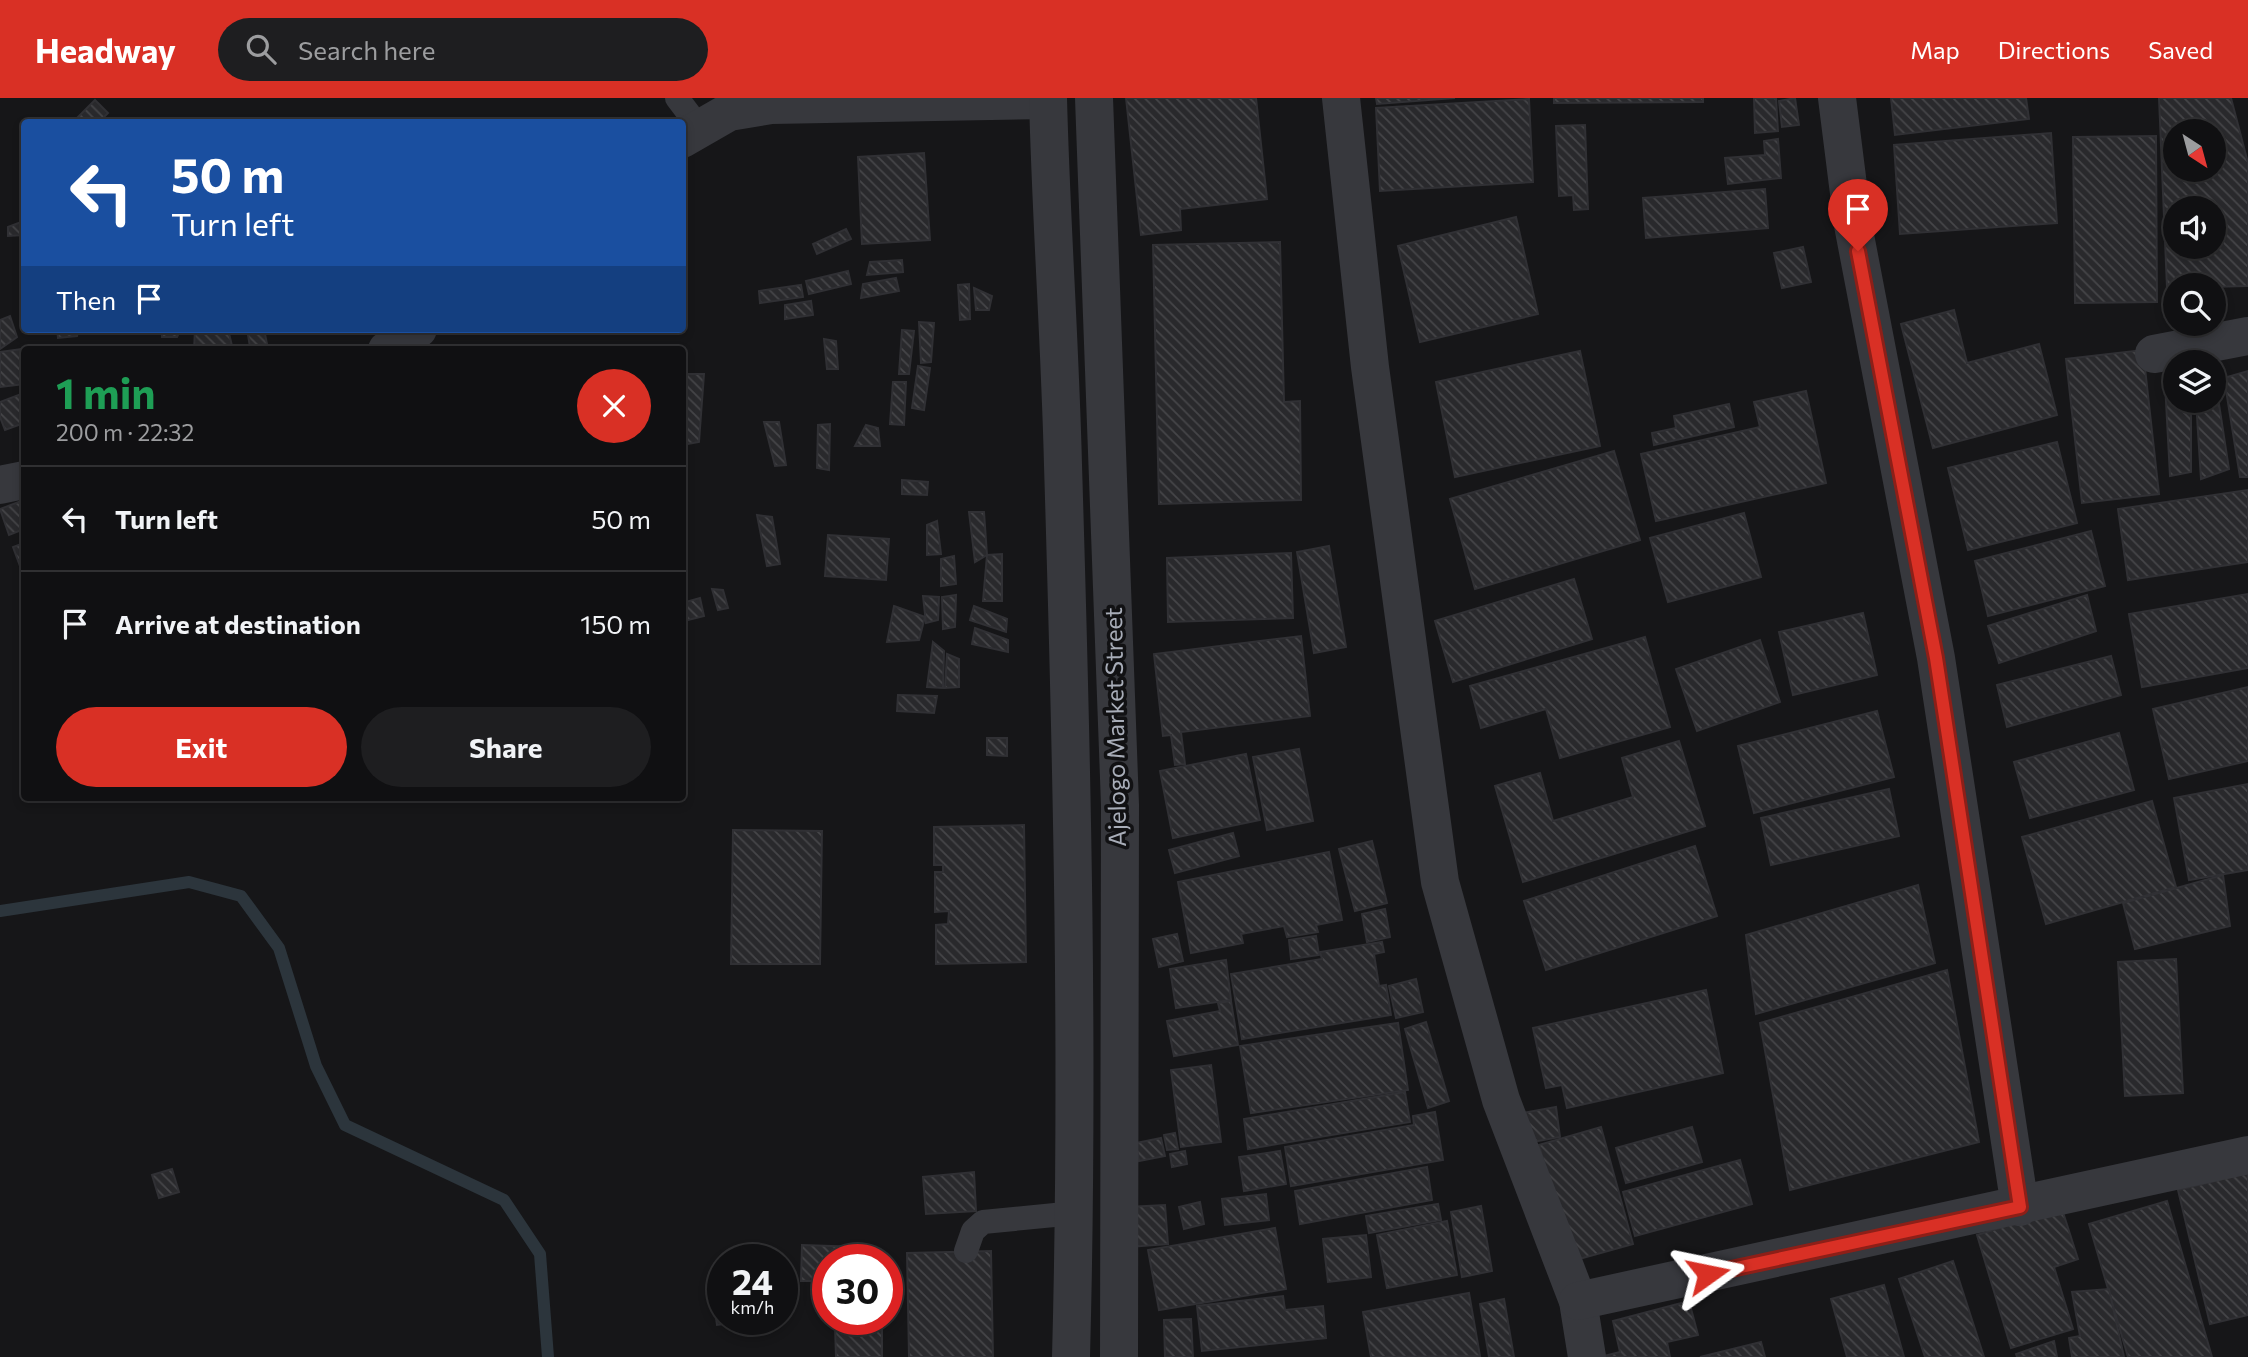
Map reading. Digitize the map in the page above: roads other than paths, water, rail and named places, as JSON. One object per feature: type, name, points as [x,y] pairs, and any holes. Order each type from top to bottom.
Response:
[{"type":"street","name":"Ajelogo Market Street","points":[[1094,98],[1120,805],[1119,1357]]},
{"type":"street","points":[[1341,98],[1370,367],[1440,882],[1501,1100],[1578,1301],[1587,1357]]},
{"type":"street","points":[[1837,98],[1853,225],[1936,658],[2020,1207]]},
{"type":"street","name":"Ajelogo Market Street","points":[[1048,99],[1064,504],[1075,1213],[1071,1357]]},
{"type":"street","points":[[686,121],[771,105],[1048,99]]},
{"type":"street","points":[[393,346],[412,333]]},
{"type":"street","points":[[2154,354],[2248,336]]},
{"type":"street","points":[[0,485],[21,481]]},
{"type":"street","points":[[1578,1301],[2020,1207],[2248,1155]]},
{"type":"lane","points":[[966,1251],[973,1231],[983,1222],[1075,1213]]},
{"type":"waterway","points":[[0,911],[189,882],[241,896],[279,948],[316,1066],[345,1125],[504,1200],[540,1254],[548,1357]]}]
